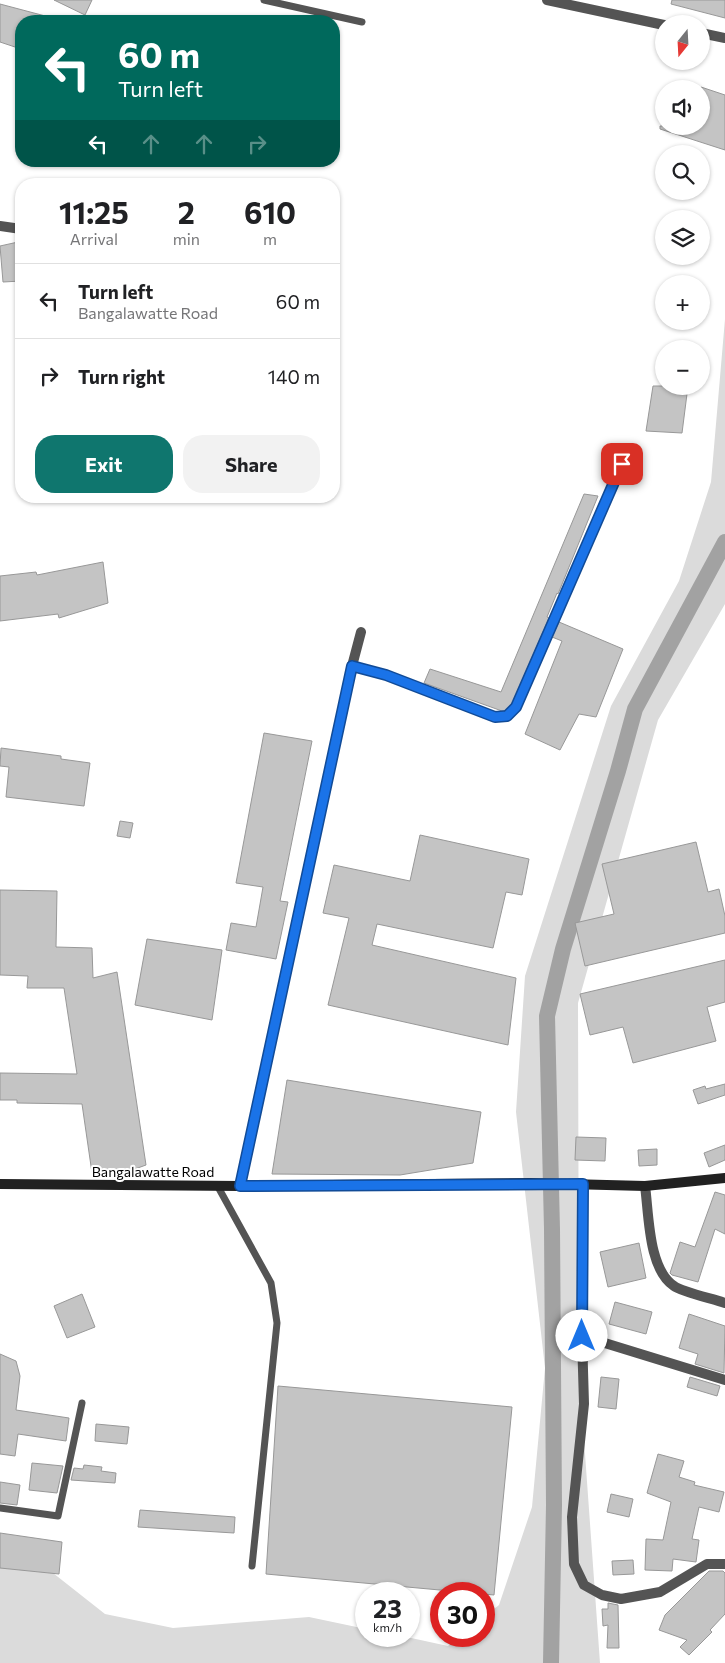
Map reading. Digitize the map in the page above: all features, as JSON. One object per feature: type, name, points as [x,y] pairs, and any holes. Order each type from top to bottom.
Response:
[{"type":"street","points":[[547,0],[655,23]]},
{"type":"street","points":[[710,35],[725,38]]},
{"type":"street","points":[[0,226],[15,228]]},
{"type":"street","points":[[240,1186],[352,666],[361,632]]},
{"type":"street","name":"Bangalawatte Road","points":[[0,1184],[240,1186],[530,1183],[645,1186],[725,1178]]},
{"type":"street","points":[[583,1184],[582,1336],[584,1404],[572,1517],[574,1564],[584,1585],[602,1594],[621,1599],[660,1592],[707,1564],[725,1564]]},
{"type":"street","points":[[645,1186],[653,1249],[662,1274],[674,1287],[725,1303]]},
{"type":"street","points":[[582,1336],[725,1380]]},
{"type":"lane","points":[[264,0],[331,15]]},
{"type":"lane","points":[[340,17],[362,22]]},
{"type":"lane","points":[[352,666],[386,675],[495,717],[507,716],[516,707],[622,464]]},
{"type":"lane","points":[[217,1185],[271,1283],[277,1323],[252,1566]]},
{"type":"lane","points":[[0,1508],[58,1516],[82,1403]]},
{"type":"shaded area","points":[[725,319],[725,604],[658,720],[578,1003],[579,1370],[600,1663],[0,1663],[0,1551],[53,1573],[105,1614],[173,1628],[309,1617],[355,1627],[355,1647],[420,1647],[420,1640],[430,1642],[430,1647],[495,1647],[495,1608],[499,1605],[532,1507],[545,1368],[516,1112],[525,976],[611,706],[679,581],[711,482]]},
{"type":"building","points":[[54,0],[92,0],[85,15]]},
{"type":"building","points":[[672,0],[725,0],[725,18],[671,4]]},
{"type":"building","points":[[0,4],[41,15],[15,15],[15,47],[0,42]]},
{"type":"building","points":[[710,90],[725,95],[725,150],[679,135],[710,135]]},
{"type":"building","points":[[15,243],[15,281],[3,282],[0,246]]},
{"type":"building","points":[[653,386],[655,386],[655,395],[687,395],[682,433],[646,431]]},
{"type":"building","points":[[584,494],[598,496],[512,704],[505,711],[502,711],[424,683],[430,669],[501,692]]},
{"type":"building","points":[[103,562],[108,603],[59,618],[58,614],[0,621],[0,576],[36,572],[37,575]]},
{"type":"building","points":[[559,622],[623,649],[596,717],[579,714],[560,750],[525,734],[562,641],[552,637]]},
{"type":"building","points":[[264,733],[312,741],[280,901],[288,902],[276,959],[226,950],[231,923],[256,927],[263,887],[236,883]]},
{"type":"building","points":[[1,748],[61,756],[61,759],[90,763],[84,806],[6,797],[9,767],[0,766]]},
{"type":"building","points":[[120,821],[133,823],[130,838],[117,836]]},
{"type":"building","points":[[420,835],[529,859],[522,895],[506,892],[493,948],[377,924],[372,945],[516,978],[508,1045],[328,1005],[349,918],[323,913],[334,865],[410,881]]},
{"type":"building","points":[[696,842],[708,892],[719,889],[725,916],[725,933],[585,966],[575,923],[614,914],[602,864]]},
{"type":"building","points":[[0,890],[57,891],[56,947],[92,948],[93,978],[117,972],[146,1165],[124,1173],[92,1173],[82,1104],[17,1103],[17,1100],[0,1100],[0,1073],[77,1074],[64,988],[27,988],[28,976],[0,975]]},
{"type":"building","points":[[147,939],[222,950],[212,1020],[135,1005]]},
{"type":"building","points":[[725,960],[725,1002],[707,1007],[716,1041],[633,1063],[623,1027],[590,1035],[580,994]]},
{"type":"building","points":[[287,1080],[481,1112],[473,1163],[400,1175],[272,1174]]},
{"type":"building","points":[[725,1084],[725,1095],[698,1104],[693,1090],[705,1086],[706,1089]]},
{"type":"building","points":[[576,1137],[606,1138],[605,1161],[575,1160]]},
{"type":"building","points":[[725,1145],[725,1160],[709,1167],[704,1153]]},
{"type":"building","points":[[657,1149],[657,1165],[639,1166],[638,1150]]},
{"type":"building","points":[[715,1192],[725,1195],[725,1234],[715,1229],[698,1282],[672,1275],[670,1273],[680,1242],[695,1247]]},
{"type":"building","points":[[639,1243],[646,1278],[608,1287],[600,1252]]},
{"type":"building","points":[[82,1294],[95,1327],[67,1338],[54,1306]]},
{"type":"building","points":[[615,1302],[652,1312],[646,1334],[609,1324]]},
{"type":"building","points":[[689,1314],[725,1326],[724,1373],[695,1364],[698,1354],[679,1348]]},
{"type":"building","points":[[0,1354],[16,1361],[20,1376],[16,1410],[69,1418],[66,1441],[18,1434],[15,1456],[0,1454]]},
{"type":"building","points":[[601,1377],[619,1379],[616,1409],[598,1407]]},
{"type":"building","points":[[690,1377],[720,1386],[717,1396],[687,1387]]},
{"type":"building","points":[[278,1386],[512,1407],[495,1585],[495,1582],[430,1582],[430,1589],[420,1588],[420,1582],[355,1582],[266,1574]]},
{"type":"building","points":[[96,1424],[129,1427],[127,1444],[95,1441]]},
{"type":"building","points":[[658,1454],[684,1461],[679,1477],[695,1482],[694,1485],[724,1492],[719,1512],[699,1507],[692,1539],[699,1540],[696,1562],[673,1559],[672,1571],[645,1570],[646,1539],[663,1540],[671,1502],[647,1493]]},
{"type":"building","points":[[32,1463],[63,1466],[57,1493],[29,1490]]},
{"type":"building","points":[[84,1465],[102,1467],[101,1471],[116,1473],[115,1483],[71,1480],[74,1468],[83,1469]]},
{"type":"building","points":[[0,1482],[20,1485],[17,1505],[0,1503]]},
{"type":"building","points":[[611,1494],[633,1499],[629,1517],[607,1512]]},
{"type":"building","points":[[140,1510],[235,1517],[234,1533],[138,1527]]},
{"type":"building","points":[[0,1533],[62,1542],[59,1574],[0,1568]]},
{"type":"building","points":[[633,1560],[634,1574],[613,1575],[612,1561]]},
{"type":"building","points":[[709,1571],[723,1571],[725,1573],[725,1614],[710,1630],[712,1632],[689,1655],[680,1647],[687,1640],[659,1630],[665,1615]]},
{"type":"building","points":[[608,1603],[618,1605],[619,1648],[607,1648],[608,1625],[603,1626],[602,1609],[608,1609]]},
{"type":"waterway","points":[[551,1663],[554,1505],[552,1229],[547,1016],[563,949],[618,771],[635,709],[725,542]]},
{"type":"route","points":[[582,1336],[583,1184],[240,1186],[352,666],[386,675],[495,717],[507,716],[516,707],[622,464]]}]
